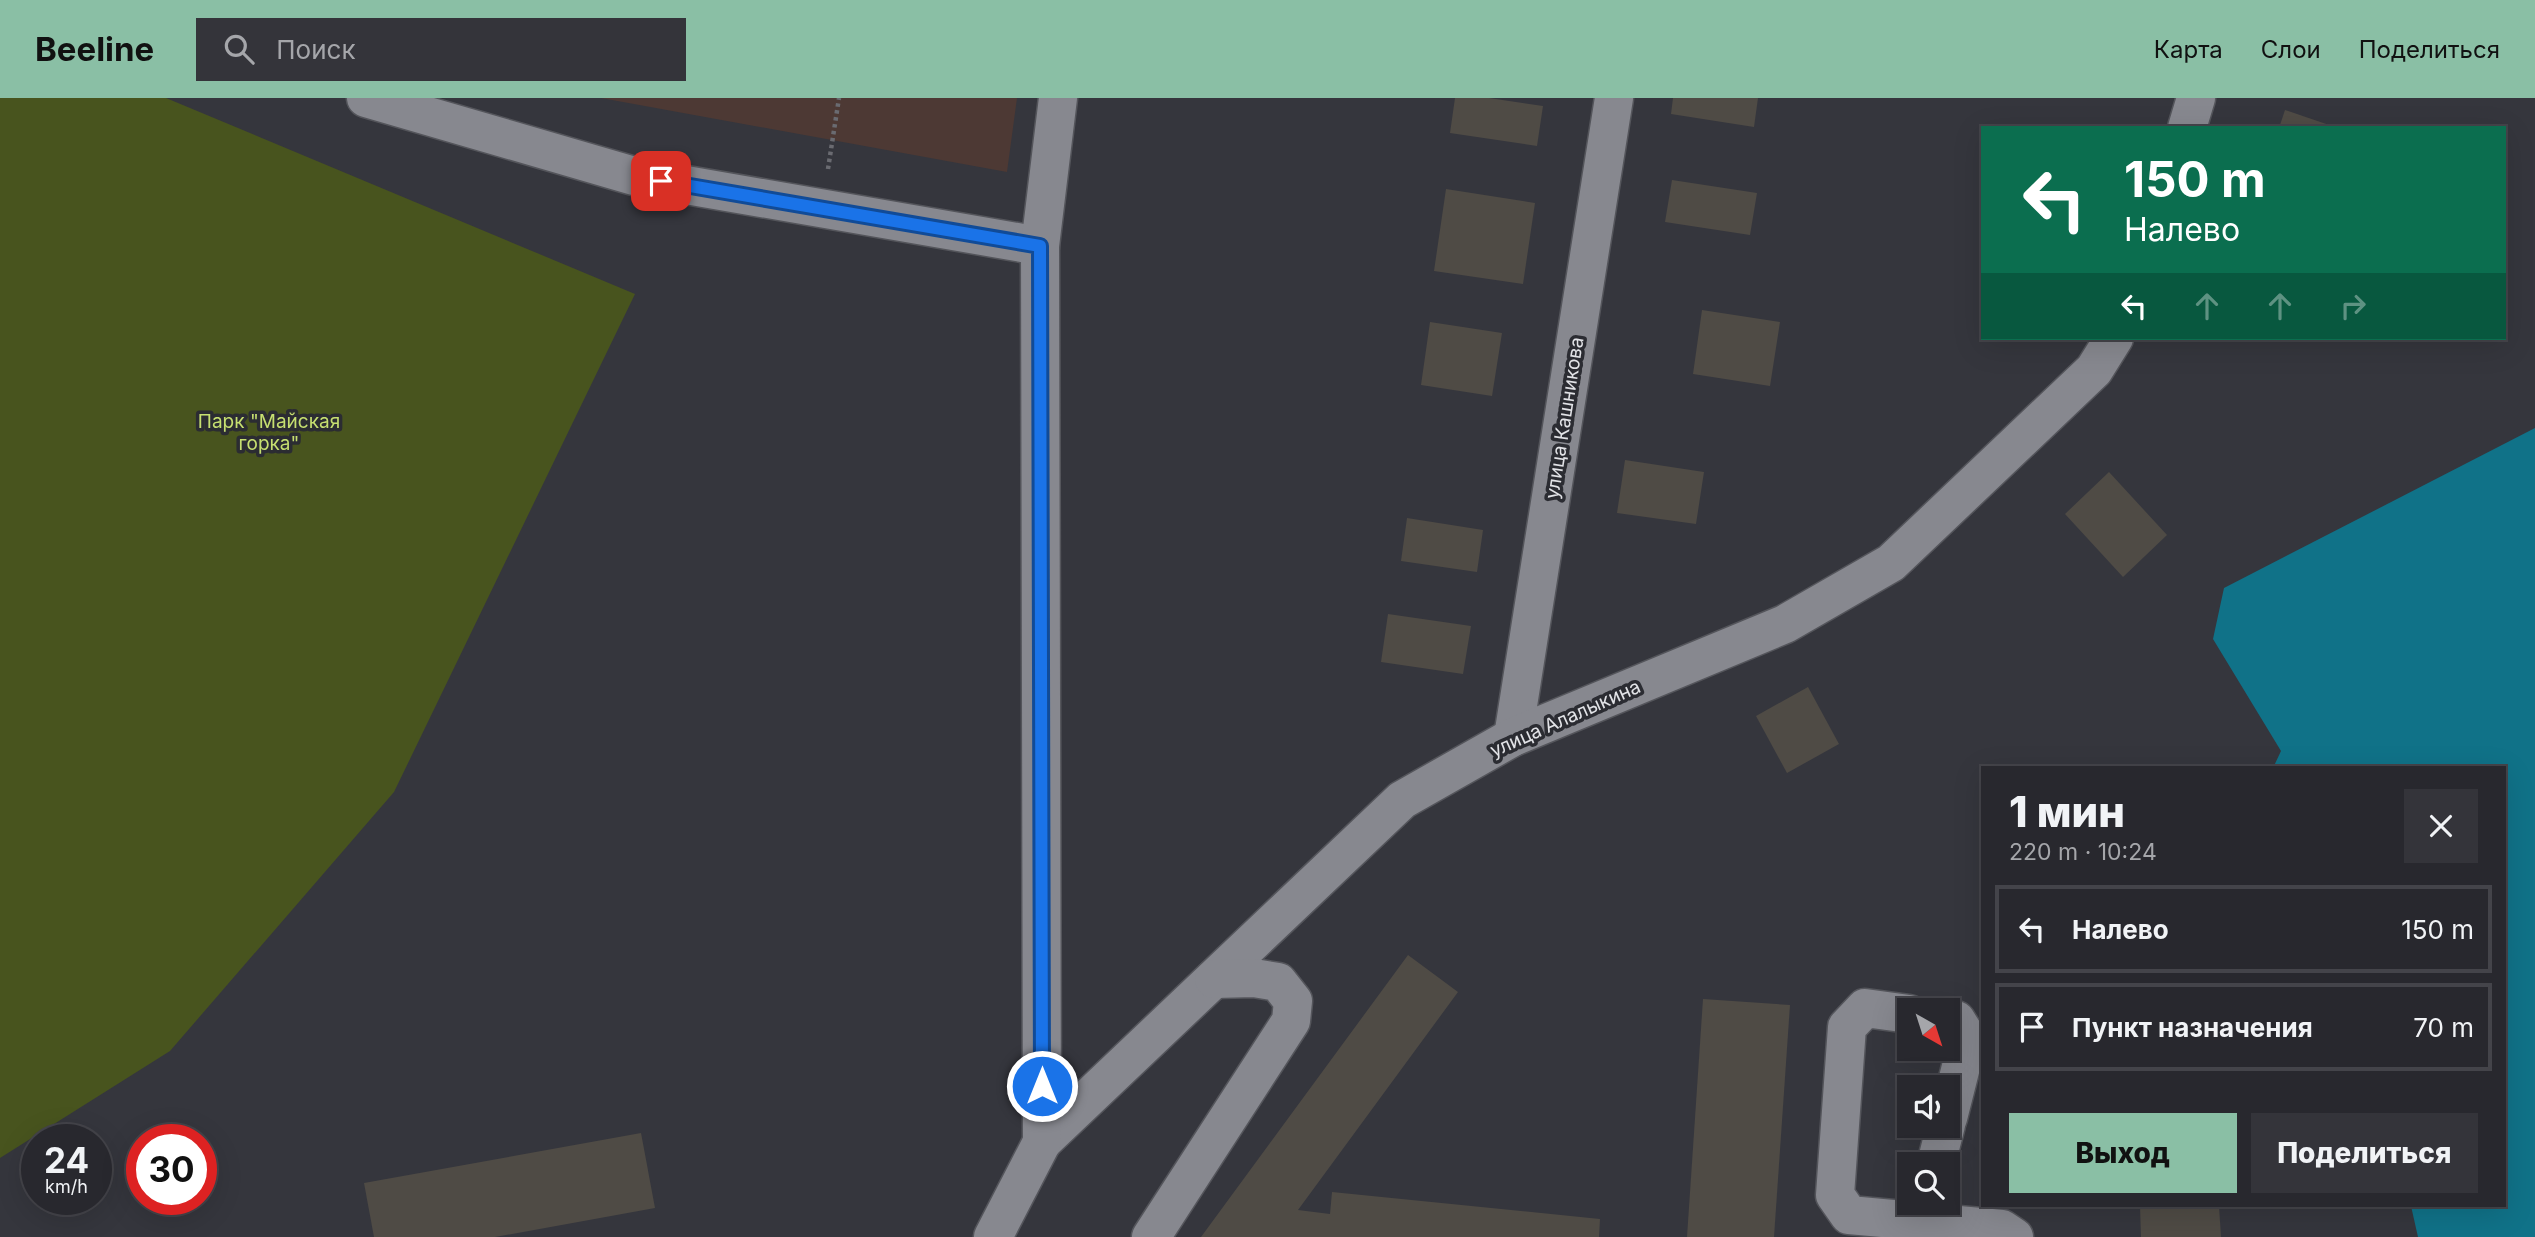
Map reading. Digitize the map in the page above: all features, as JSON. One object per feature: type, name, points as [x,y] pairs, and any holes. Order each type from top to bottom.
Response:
[{"type":"street","points":[[366,98],[634,176],[1040,246]]},
{"type":"street","points":[[993,1237],[1042,1142],[1040,246],[1058,98]]},
{"type":"street","name":"улица Кашникова","points":[[1513,737],[1614,98]]},
{"type":"street","points":[[2188,126],[2196,98]]},
{"type":"street","name":"улица Алалыкина","points":[[1042,1142],[1402,800],[1513,737],[1784,624],[1891,563],[2094,370],[2113,340]]},
{"type":"street","points":[[1151,1237],[1291,1021],[1293,1001],[1278,982],[1254,978],[1214,979]]},
{"type":"street","points":[[1897,1012],[1865,1008],[1847,1027],[1835,1195],[1849,1215],[1897,1213]]},
{"type":"street","points":[[1959,1075],[1968,1039],[1960,1026]]},
{"type":"street","points":[[1938,1215],[2002,1229],[2014,1237]]},
{"type":"path","points":[[822,208],[839,98]]},
{"type":"shaded area","points":[[601,98],[1017,98],[1007,172]]},
{"type":"green space","name":"Парк \"Майская горка\"","points":[[0,98],[166,98],[635,294],[394,792],[170,1051],[54,1124],[21,1124],[21,1145],[0,1158]]},
{"type":"water","points":[[2535,428],[2535,1237],[2418,1237],[2411,1207],[2506,1207],[2506,766],[2274,766],[2281,751],[2213,639],[2224,588]]},
{"type":"building","points":[[1455,98],[1489,98],[1543,106],[1537,146],[1450,133]]},
{"type":"building","points":[[1673,98],[1758,98],[1754,127],[1671,114]]},
{"type":"building","points":[[2285,110],[2332,126],[2280,126]]},
{"type":"building","points":[[1672,180],[1757,193],[1750,235],[1665,222]]},
{"type":"building","points":[[1446,189],[1535,203],[1523,284],[1434,271]]},
{"type":"building","points":[[1702,310],[1780,322],[1770,386],[1693,374]]},
{"type":"building","points":[[1430,322],[1502,333],[1492,396],[1421,385]]},
{"type":"building","points":[[1625,460],[1704,472],[1696,524],[1617,513]]},
{"type":"building","points":[[2109,472],[2167,535],[2123,577],[2065,514]]},
{"type":"building","points":[[1407,518],[1483,530],[1477,572],[1401,561]]},
{"type":"building","points":[[1388,614],[1471,626],[1463,674],[1381,662]]},
{"type":"building","points":[[1808,687],[1839,744],[1787,773],[1756,716]]},
{"type":"building","points":[[1408,955],[1458,992],[1298,1210],[1330,1214],[1332,1192],[1600,1219],[1599,1237],[1201,1237]]},
{"type":"building","points":[[1703,999],[1790,1005],[1774,1237],[1687,1237]]},
{"type":"building","points":[[641,1133],[655,1208],[495,1237],[374,1237],[364,1183]]},
{"type":"building","points":[[2140,1207],[2219,1207],[2221,1237],[2141,1237]]},
{"type":"route","points":[[661,181],[1040,246],[1042,1086]]}]
